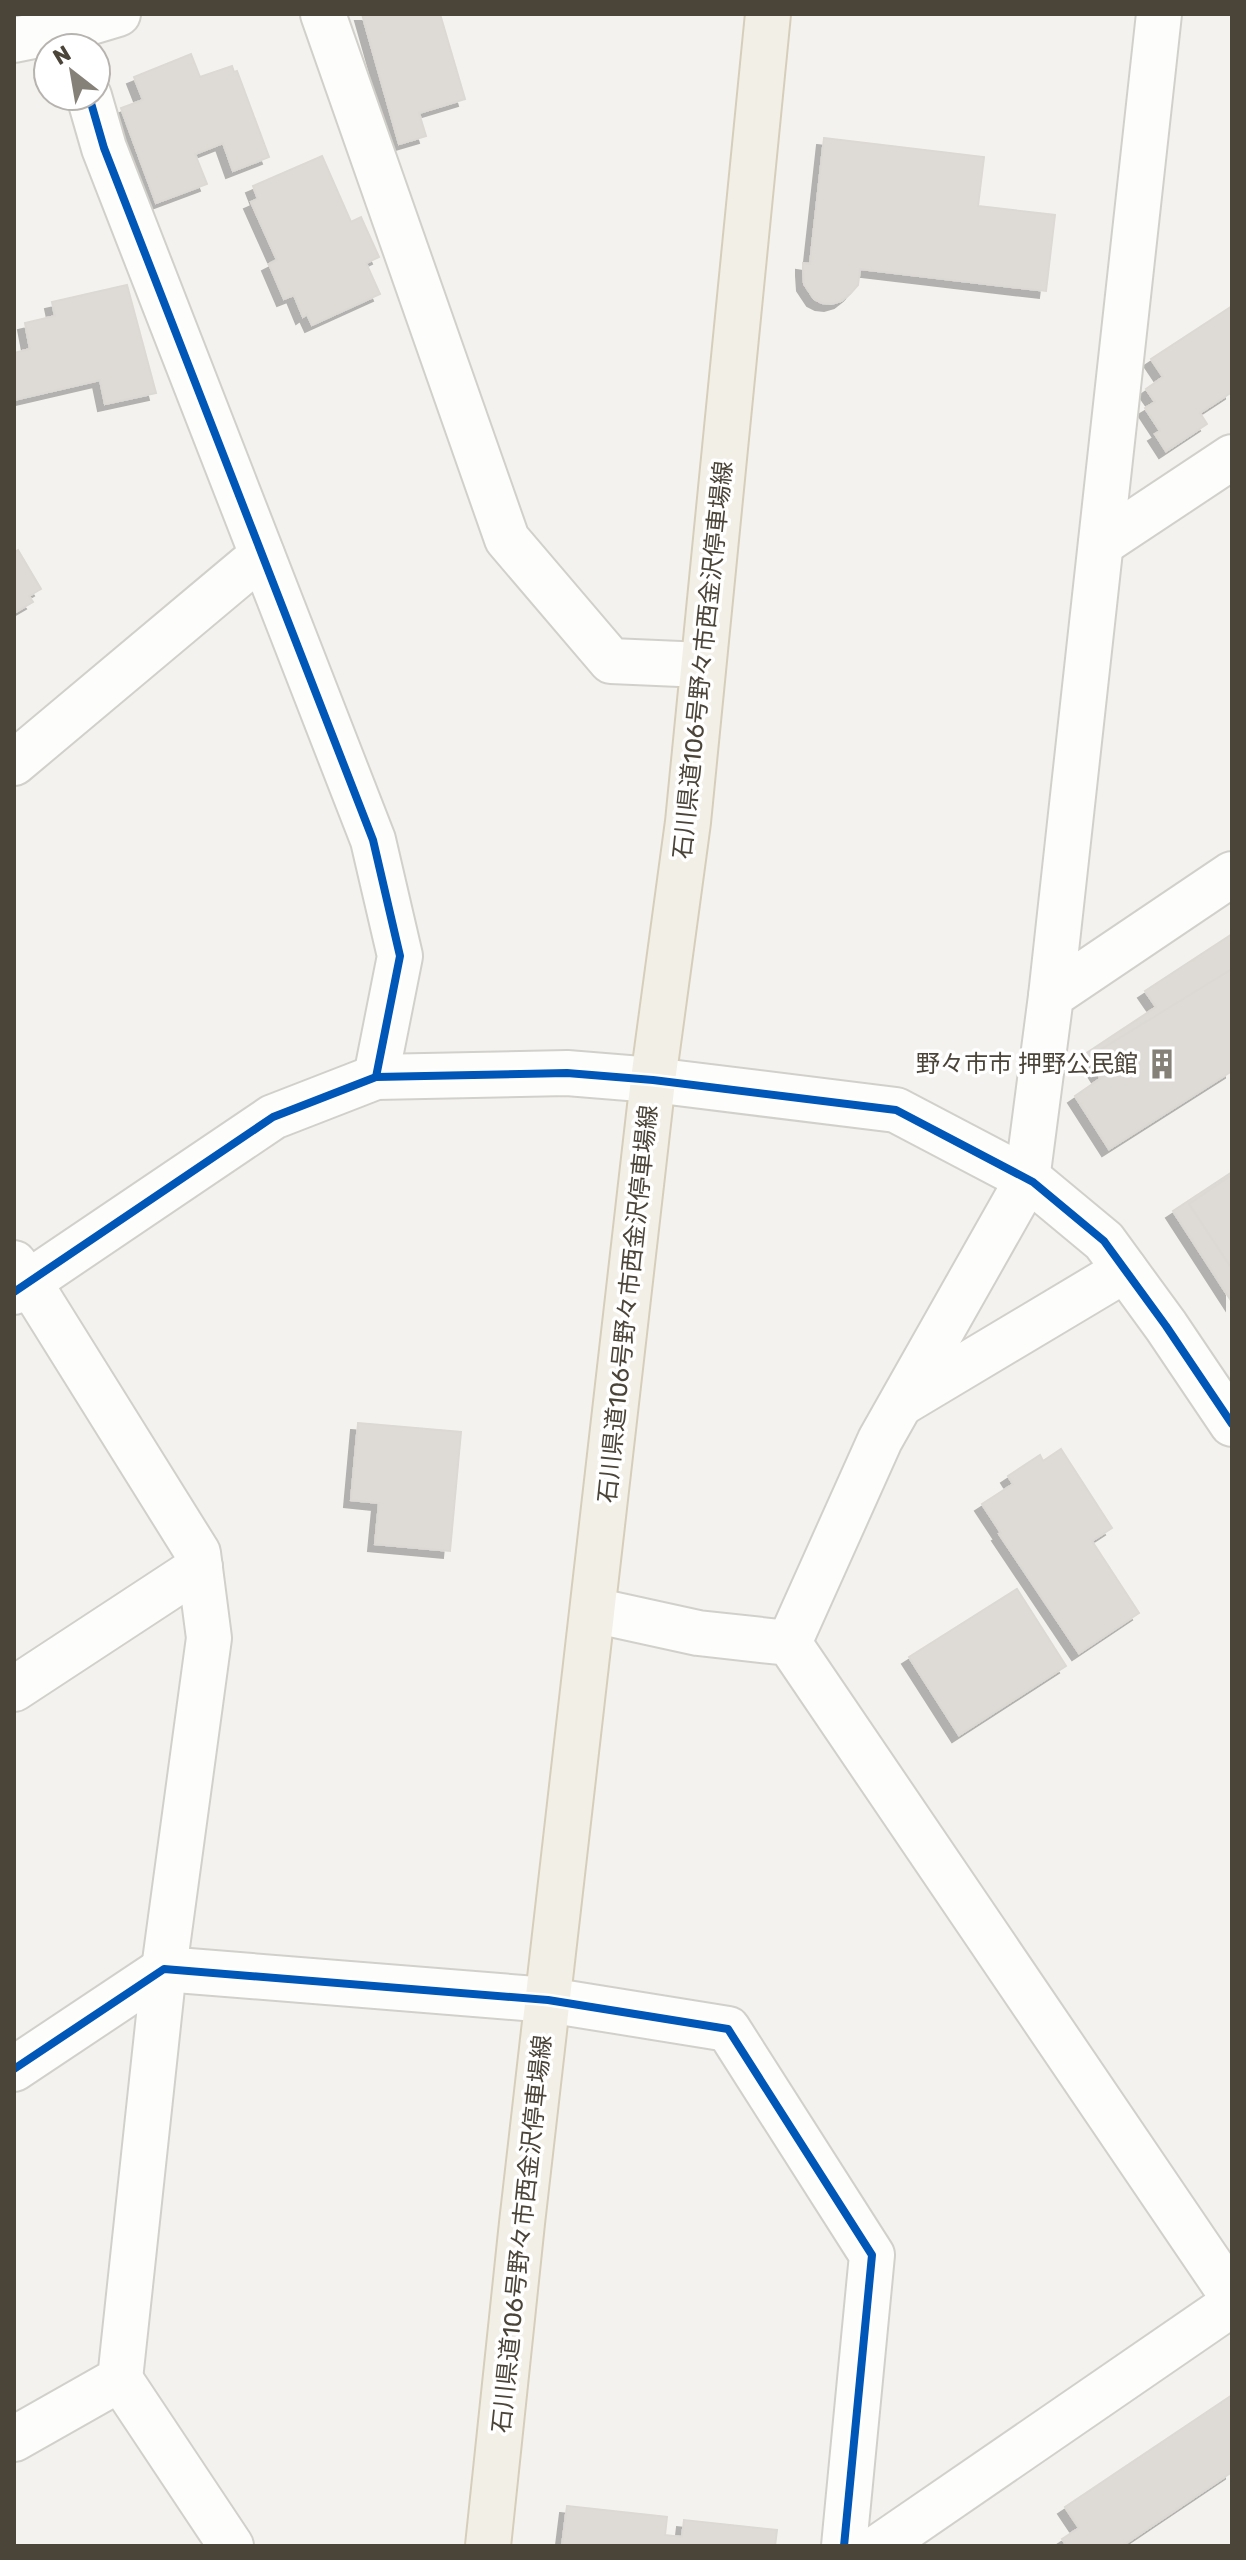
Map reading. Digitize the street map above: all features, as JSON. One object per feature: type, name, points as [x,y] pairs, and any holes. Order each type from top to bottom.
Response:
[{"type":"main road","name":"石川県道106号野々市西金沢停車場線","points":[[488,2546],[653,1080],[688,822],[768,14]]},
{"type":"street","points":[[14,40],[68,30],[118,14]]},
{"type":"street","points":[[323,14],[507,539],[611,661],[703,665]]},
{"type":"street","points":[[789,1643],[880,1440],[1027,1180],[1051,996],[1159,14]]},
{"type":"street","points":[[94,112],[104,148],[373,840],[400,956],[376,1077]]},
{"type":"street","points":[[1101,544],[1232,457]]},
{"type":"street","points":[[14,763],[262,555]]},
{"type":"street","points":[[1051,996],[1232,874]]},
{"type":"street","points":[[231,2546],[120,2379],[164,1969],[209,1638],[198,1553],[19,1279],[273,1117],[376,1077],[567,1073],[653,1080],[896,1110],[1027,1180],[1104,1241],[1232,1424]]},
{"type":"street","points":[[900,1404],[1125,1270]]},
{"type":"street","points":[[14,1689],[200,1567]]},
{"type":"street","points":[[593,1610],[698,1633],[789,1643],[1232,2296]]},
{"type":"street","points":[[14,2069],[164,1969],[548,2000],[728,2029],[872,2255],[844,2546]]},
{"type":"street","points":[[880,2546],[1232,2304]]},
{"type":"street","points":[[14,2439],[120,2379]]},
{"type":"building","points":[[362,14],[440,14],[465,99],[419,113],[426,136],[399,144]]},
{"type":"building","points":[[191,54],[200,77],[232,66],[234,72],[237,71],[269,157],[233,171],[223,143],[195,154],[207,184],[156,203],[121,108],[143,100],[134,77]]},
{"type":"building","points":[[824,138],[984,157],[978,206],[1055,215],[1046,291],[860,269],[858,285],[841,301],[831,304],[814,299],[804,284],[803,263],[810,264]]},
{"type":"building","points":[[322,156],[351,222],[361,217],[379,257],[366,263],[380,294],[312,325],[307,314],[303,317],[294,295],[284,299],[269,264],[277,260],[251,202],[258,199],[253,186]]},
{"type":"building","points":[[127,285],[156,393],[105,404],[100,380],[14,400],[14,353],[30,349],[25,323],[55,316],[52,302]]},
{"type":"building","points":[[1232,306],[1232,392],[1200,413],[1207,424],[1166,451],[1155,434],[1160,431],[1145,408],[1155,402],[1146,389],[1163,377],[1151,359]]},
{"type":"building","points":[[18,550],[41,589],[29,596],[33,602],[14,613],[14,553]]},
{"type":"building","name":"野々市市 押野公民館","points":[[1232,934],[1232,1067],[1139,1129],[1136,1125],[1116,1139],[1084,1091],[1101,1079],[1085,1054],[1156,1007],[1145,991]]},
{"type":"building","name":"野々市市 押野公民館","points":[[1232,969],[1232,1071],[1109,1149],[1075,1096],[1104,1076],[1087,1058]]},
{"type":"building","points":[[1232,1172],[1232,1302],[1173,1211]]},
{"type":"building","points":[[1232,1175],[1232,1269],[1189,1204]]},
{"type":"building","points":[[358,1423],[461,1432],[450,1551],[375,1544],[379,1503],[351,1500]]},
{"type":"building","points":[[1061,1449],[1112,1528],[1092,1541],[1139,1613],[1079,1653],[982,1504],[1013,1484],[1008,1476],[1040,1455],[1043,1461]]},
{"type":"building","points":[[1017,1589],[1066,1666],[959,1735],[909,1657]]},
{"type":"building","points":[[1232,2395],[1232,2472],[1122,2546],[1067,2546],[1062,2539],[1079,2528],[1065,2507]]},
{"type":"building","points":[[567,2506],[667,2517],[665,2535],[682,2537],[684,2520],[777,2530],[775,2546],[562,2546]]},
{"type":"cycle path","points":[[94,112],[104,148],[373,840],[400,956],[376,1077]]},
{"type":"cycle path","points":[[14,1292],[273,1117],[376,1077],[567,1073],[653,1080],[896,1110],[1033,1182],[1104,1241],[1232,1424]]},
{"type":"cycle path","points":[[14,2069],[164,1969],[548,2000],[728,2029],[872,2255],[844,2546]]},
{"type":"place","name":"野々市市 押野公民館","points":[[1162,1064]]}]
